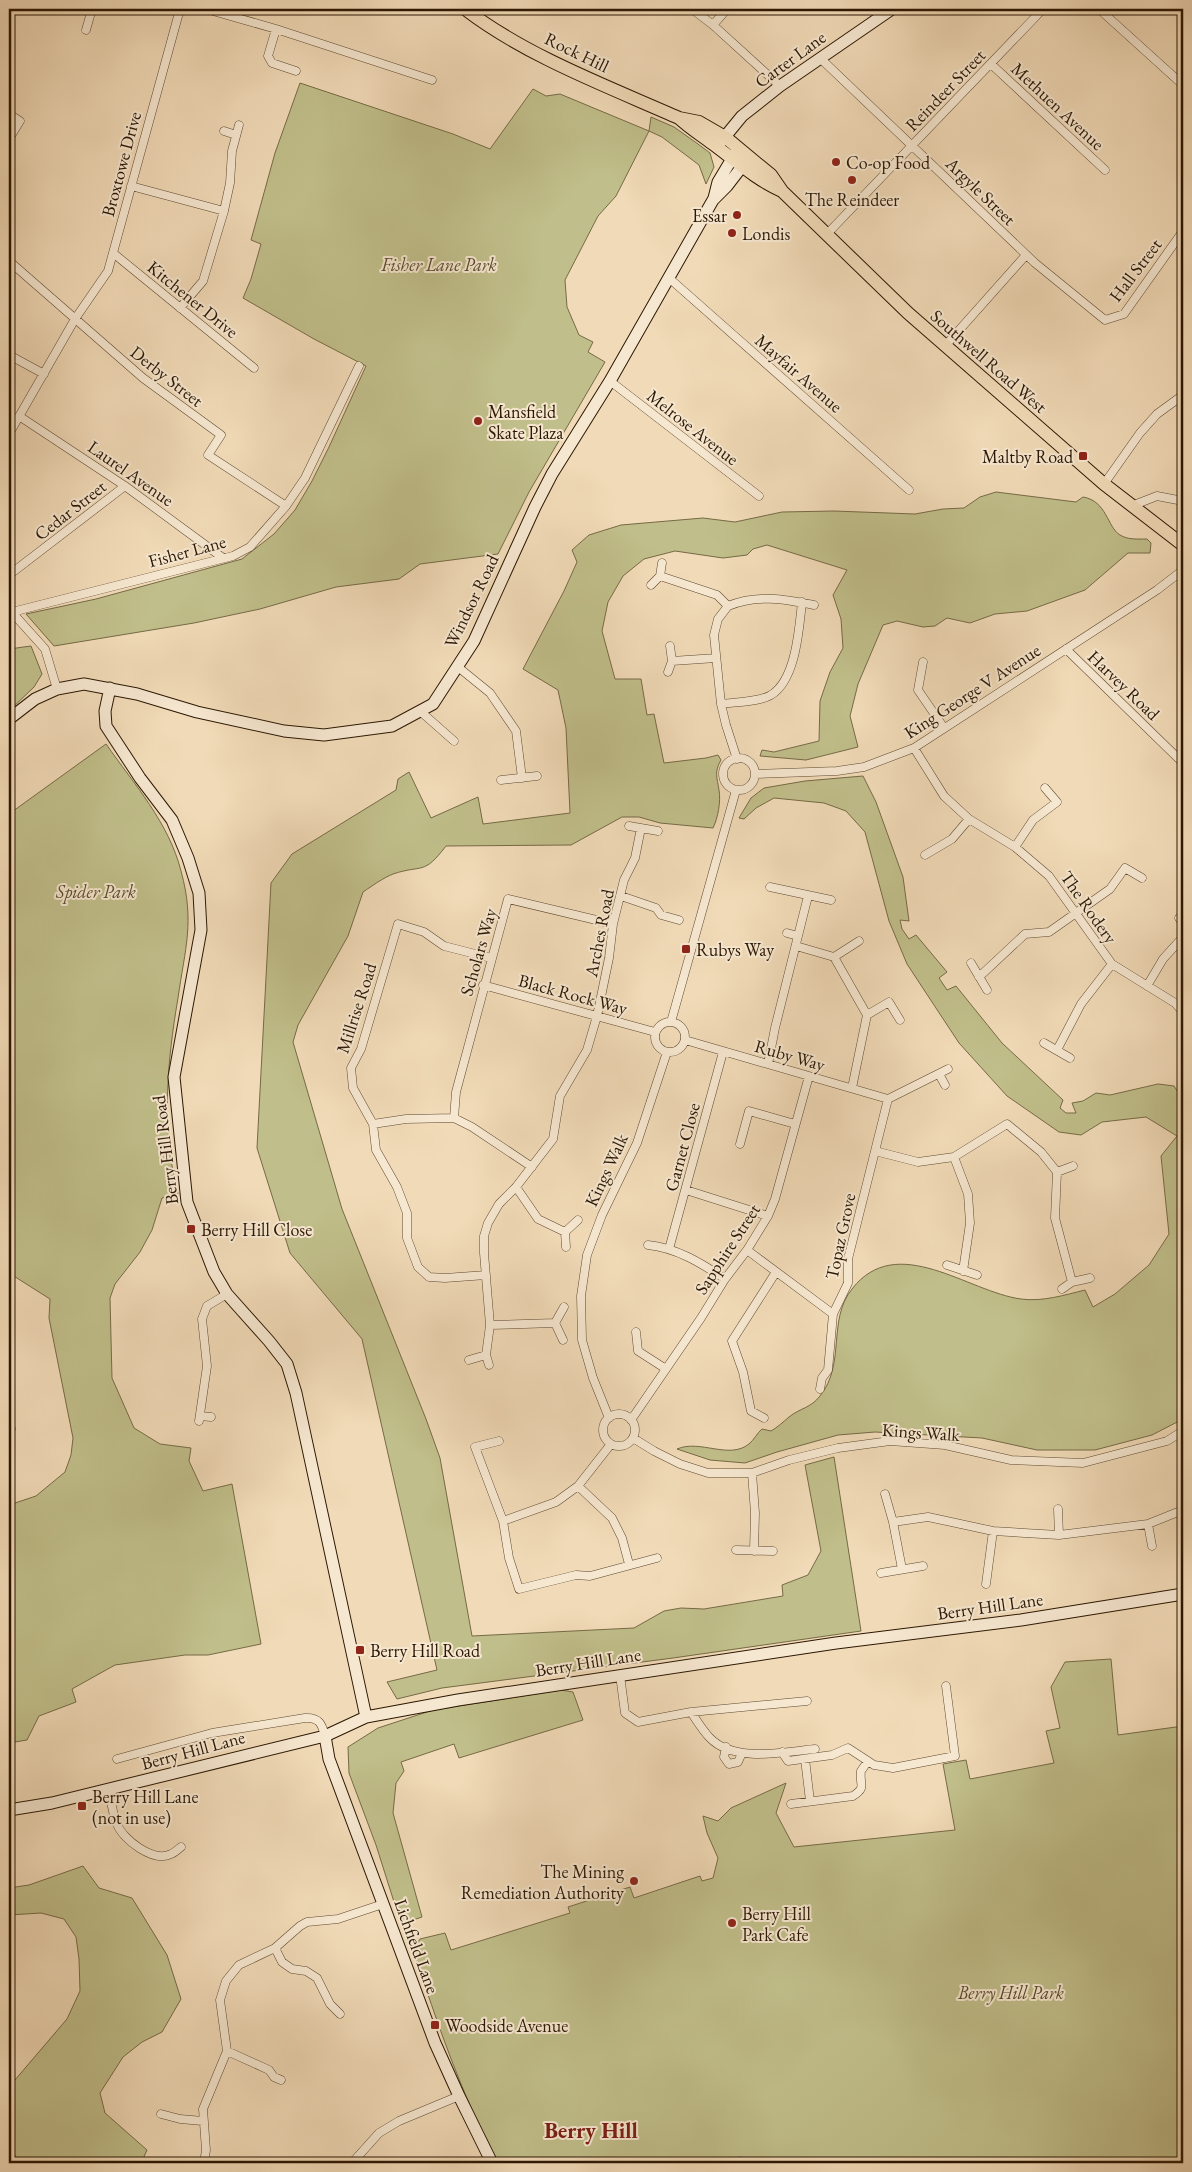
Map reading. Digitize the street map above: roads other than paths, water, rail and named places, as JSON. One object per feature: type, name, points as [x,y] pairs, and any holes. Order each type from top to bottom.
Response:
[{"type":"main road","name":"Rock Hill","points":[[465,9],[494,29],[556,62],[679,118],[699,122],[725,137],[741,157]]},
{"type":"main road","name":"Rock Hill","points":[[679,118],[694,133],[716,146],[741,157]]},
{"type":"main road","name":"Southwell Road West","points":[[741,157],[764,184],[782,191],[908,313],[945,346],[1104,484],[1183,545]]},
{"type":"street","points":[[86,30],[92,9]]},
{"type":"street","name":"Broxtowe Drive","points":[[9,434],[75,319],[108,271],[180,9]]},
{"type":"street","points":[[206,9],[276,29],[432,80]]},
{"type":"street","points":[[692,9],[713,25],[780,86]]},
{"type":"street","points":[[713,25],[727,9]]},
{"type":"street","name":"Carter Lane","points":[[716,146],[742,116],[780,86],[892,9]]},
{"type":"street","name":"Reindeer Street","points":[[827,234],[1043,9]]},
{"type":"street","points":[[1099,9],[1183,85]]},
{"type":"street","points":[[276,29],[268,56],[272,63],[296,71]]},
{"type":"street","name":"Argyle Street","points":[[820,58],[1026,255],[1105,320]]},
{"type":"street","name":"Methuen Avenue","points":[[990,64],[1105,170]]},
{"type":"street","points":[[9,114],[20,121],[9,139]]},
{"type":"street","points":[[180,308],[203,281],[224,211],[230,183],[232,152],[239,125]]},
{"type":"street","points":[[224,131],[236,135]]},
{"type":"street","name":"Windsor Road","points":[[9,720],[35,699],[57,689],[84,684],[110,688],[255,725],[284,731],[324,735],[392,726],[433,704],[474,641],[535,506],[610,381],[714,200],[727,186],[741,157]]},
{"type":"street","points":[[131,186],[224,211]]},
{"type":"street","name":"Hall Street","points":[[1105,320],[1124,314],[1183,231]]},
{"type":"street","name":"Kitchener Drive","points":[[113,252],[254,368]]},
{"type":"street","points":[[945,346],[1026,255]]},
{"type":"street","name":"Derby Street","points":[[9,261],[143,378],[221,435],[208,455],[286,506]]},
{"type":"street","name":"Mayfair Avenue","points":[[669,278],[909,490]]},
{"type":"street","points":[[9,355],[44,374]]},
{"type":"street","name":"Fisher Lane","points":[[10,611],[233,556],[250,547],[286,506],[305,478],[359,366]]},
{"type":"street","name":"Melrose Avenue","points":[[610,381],[759,496]]},
{"type":"street","points":[[1104,484],[1140,433],[1157,414],[1183,395]]},
{"type":"street","name":"Laurel Avenue","points":[[19,416],[125,486],[224,558]]},
{"type":"street","name":"Cedar Street","points":[[9,576],[125,486]]},
{"type":"street","points":[[1134,506],[1157,496],[1183,500]]},
{"type":"street","points":[[651,585],[660,576],[662,563]]},
{"type":"street","name":"King George V Avenue","points":[[755,774],[837,771],[864,767],[914,748],[1157,590],[1183,570]]},
{"type":"street","points":[[660,576],[716,595],[728,606]]},
{"type":"street","points":[[737,758],[726,725],[722,704],[714,635],[718,619],[728,606],[752,598],[779,598],[814,605]]},
{"type":"street","points":[[722,704],[766,697],[780,688],[788,674],[796,647],[802,602]]},
{"type":"street","points":[[10,611],[45,649],[57,689]]},
{"type":"street","points":[[668,672],[672,661],[670,646]]},
{"type":"street","name":"Harvey Road","points":[[1066,649],[1183,763]]},
{"type":"street","points":[[672,661],[716,658]]},
{"type":"street","points":[[923,662],[918,690],[944,728]]},
{"type":"street","points":[[458,667],[490,693],[516,731],[522,778]]},
{"type":"street","name":"Berry Hill Road","points":[[110,688],[105,711],[106,726],[140,778],[172,820],[188,858],[199,893],[201,930],[174,1077],[187,1202],[214,1272],[227,1294],[269,1341],[286,1364],[296,1393],[366,1717]]},
{"type":"street","points":[[420,711],[454,741]]},
{"type":"street","name":"The Rodery","points":[[914,748],[944,796],[969,819],[1015,847],[1049,876],[1077,912],[1092,938],[1112,964],[1175,1003],[1183,1012]]},
{"type":"street","points":[[737,758],[752,764],[755,774],[749,787],[736,790],[727,785],[723,776],[725,766],[737,758]]},
{"type":"street","points":[[501,780],[537,776]]},
{"type":"street","points":[[1015,847],[1033,820],[1057,802],[1046,788]]},
{"type":"street","points":[[671,1022],[736,790]]},
{"type":"street","points":[[924,855],[952,839],[969,819]]},
{"type":"street","points":[[629,826],[658,831]]},
{"type":"street","name":"Arches Road","points":[[486,1355],[490,1325],[484,1236],[488,1223],[499,1204],[516,1187],[553,1139],[560,1096],[587,1050],[609,958],[613,924],[624,880],[635,858],[641,828]]},
{"type":"street","points":[[979,977],[1025,934],[1048,932],[1110,889],[1125,868],[1142,878]]},
{"type":"street","points":[[770,887],[831,900]]},
{"type":"street","points":[[621,896],[656,908],[661,915],[679,920]]},
{"type":"street","points":[[768,1064],[775,1028],[808,896]]},
{"type":"street","name":"Scholars Way","points":[[454,1118],[456,1092],[483,985],[508,899],[613,924]]},
{"type":"street","name":"Millrise Road","points":[[486,1275],[444,1278],[429,1277],[418,1268],[407,1238],[407,1213],[397,1187],[376,1150],[373,1124],[353,1088],[351,1068],[361,1049],[398,924],[424,932],[444,946],[491,958]]},
{"type":"street","points":[[787,934],[798,936]]},
{"type":"street","points":[[1147,986],[1163,959],[1183,937]]},
{"type":"street","points":[[834,957],[859,941]]},
{"type":"street","points":[[796,946],[834,957],[867,1015],[852,1088]]},
{"type":"street","points":[[971,963],[987,990]]},
{"type":"street","points":[[1057,1050],[1080,1004],[1112,964]]},
{"type":"street","name":"Black Rock Way","points":[[483,985],[655,1032]]},
{"type":"street","points":[[867,1015],[889,1002],[900,1020]]},
{"type":"street","points":[[671,1022],[680,1026],[685,1034],[685,1040],[676,1051],[666,1052],[655,1042],[655,1032],[661,1024],[671,1022]]},
{"type":"street","name":"Ruby Way","points":[[685,1040],[888,1099]]},
{"type":"street","points":[[1044,1043],[1070,1058]]},
{"type":"street","name":"Kings Walk","points":[[609,1418],[592,1378],[582,1340],[581,1296],[587,1255],[602,1215],[637,1143],[666,1052]]},
{"type":"street","name":"Garnet Close","points":[[669,1249],[723,1052]]},
{"type":"street","points":[[888,1099],[948,1069]]},
{"type":"street","points":[[939,1074],[945,1085]]},
{"type":"street","name":"Sapphire Street","points":[[631,1420],[701,1318],[724,1279],[747,1250],[768,1216],[775,1199],[809,1076]]},
{"type":"street","name":"Topaz Grove","points":[[820,1389],[822,1378],[828,1370],[833,1314],[848,1283],[848,1259],[888,1099]]},
{"type":"street","points":[[740,1144],[749,1111],[795,1124]]},
{"type":"street","points":[[373,1124],[406,1118],[454,1118],[472,1127],[532,1167]]},
{"type":"street","points":[[875,1151],[918,1162],[954,1157],[1007,1124],[1041,1152],[1057,1172],[1055,1218],[1072,1282]]},
{"type":"street","points":[[954,1157],[968,1194],[970,1223],[963,1271]]},
{"type":"street","points":[[1057,1172],[1073,1166]]},
{"type":"street","points":[[516,1187],[538,1219],[565,1232]]},
{"type":"street","points":[[686,1190],[768,1216]]},
{"type":"street","points":[[565,1232],[578,1220]]},
{"type":"street","points":[[565,1232],[566,1246]]},
{"type":"street","points":[[648,1246],[669,1249],[700,1262],[724,1279]]},
{"type":"street","points":[[747,1250],[833,1314]]},
{"type":"street","points":[[947,1265],[977,1275]]},
{"type":"street","points":[[751,1411],[744,1372],[732,1340],[776,1272]]},
{"type":"street","points":[[1062,1290],[1072,1282],[1090,1278]]},
{"type":"street","points":[[211,1417],[200,1419],[206,1366],[202,1320],[207,1306],[227,1294]]},
{"type":"street","points":[[555,1323],[564,1307]]},
{"type":"street","points":[[490,1325],[555,1323]]},
{"type":"street","points":[[555,1323],[563,1340]]},
{"type":"street","points":[[636,1332],[638,1351],[666,1369]]},
{"type":"street","points":[[469,1360],[486,1355],[489,1365]]},
{"type":"street","points":[[815,1371],[822,1378]]},
{"type":"street","points":[[742,1414],[751,1411],[764,1418]]},
{"type":"street","points":[[620,1415],[631,1420],[635,1430],[633,1438],[627,1444],[622,1446],[611,1444],[604,1433],[604,1427],[609,1418],[620,1415]]},
{"type":"street","points":[[9,1417],[11,1429],[9,1435]]},
{"type":"street","name":"Kings Walk","points":[[633,1438],[680,1464],[708,1473],[752,1473],[838,1448],[890,1441],[945,1445],[1011,1460],[1083,1463],[1166,1441],[1183,1431]]},
{"type":"street","points":[[499,1441],[475,1447],[503,1521],[510,1558],[519,1589],[576,1574],[590,1576],[657,1558]]},
{"type":"street","points":[[503,1521],[556,1502],[578,1486],[611,1444]]},
{"type":"street","points":[[752,1473],[755,1513],[754,1551]]},
{"type":"street","points":[[578,1486],[612,1518],[622,1538],[629,1564]]},
{"type":"street","points":[[885,1494],[893,1522],[902,1570]]},
{"type":"street","points":[[1058,1509],[1058,1535]]},
{"type":"street","points":[[893,1522],[928,1517],[993,1531],[1058,1535],[1148,1524],[1183,1510]]},
{"type":"street","points":[[1148,1524],[1152,1546]]},
{"type":"street","points":[[986,1584],[993,1531]]},
{"type":"street","points":[[736,1550],[773,1551]]},
{"type":"street","points":[[881,1573],[923,1566]]},
{"type":"street","name":"Berry Hill Lane","points":[[9,1810],[32,1808],[263,1749],[325,1736],[366,1717],[620,1675],[836,1643],[1021,1620],[1183,1594]]},
{"type":"street","points":[[620,1675],[625,1713],[638,1722],[691,1712],[807,1701]]},
{"type":"street","points":[[782,1752],[788,1761],[832,1755],[848,1748],[874,1765],[893,1768],[955,1756],[946,1686]]},
{"type":"street","points":[[691,1712],[710,1739],[748,1755],[815,1749]]},
{"type":"street","points":[[117,1759],[212,1733],[309,1718],[315,1718],[321,1722],[325,1736]]},
{"type":"street","name":"Lichfield Lane","points":[[325,1736],[329,1759],[435,2043],[492,2163]]},
{"type":"street","points":[[726,1747],[724,1757],[729,1764],[738,1762],[742,1753]]},
{"type":"street","points":[[805,1758],[810,1802]]},
{"type":"street","points":[[791,1804],[852,1796],[860,1792],[862,1786],[861,1771],[868,1761]]},
{"type":"street","points":[[109,1789],[117,1826],[129,1840],[150,1854],[159,1856],[171,1854],[181,1847]]},
{"type":"street","points":[[204,2163],[206,2150],[203,2109],[208,2094],[225,2060],[227,2051],[220,2000],[226,1980],[239,1966],[274,1948],[307,1922],[338,1919],[383,1904]]},
{"type":"street","points":[[274,1948],[282,1962],[292,1969],[306,1972],[317,1978],[330,2004],[340,2014]]},
{"type":"street","points":[[227,2051],[268,2070],[274,2077],[281,2080]]},
{"type":"street","points":[[352,2163],[379,2133],[399,2121],[459,2096]]},
{"type":"street","points":[[161,2114],[180,2119],[203,2121]]},
{"type":"water","points":[[740,2157],[764,2163],[702,2163]]},
{"type":"place","name":"Co-op Food","points":[[836,162]]},
{"type":"place","name":"The Reindeer","points":[[852,180]]},
{"type":"place","name":"Essar","points":[[737,215]]},
{"type":"place","name":"Londis","points":[[732,233]]},
{"type":"place","name":"Mansfield Skate Plaza","points":[[478,421]]},
{"type":"place","name":"Maltby Road","points":[[1083,456]]},
{"type":"place","name":"Rubys Way","points":[[686,949]]},
{"type":"place","name":"Berry Hill Close","points":[[191,1229]]},
{"type":"place","name":"Berry Hill Road","points":[[360,1650]]},
{"type":"place","name":"Berry Hill Lane (not in use)","points":[[82,1806]]},
{"type":"place","name":"The Mining Remediation Authority","points":[[634,1881]]},
{"type":"place","name":"Berry Hill Park Cafe","points":[[732,1923]]},
{"type":"place","name":"Woodside Avenue","points":[[435,2025]]},
{"type":"district","name":"Berry Hill","points":[[591,2130]]},
{"type":"park label","name":"Fisher Lane Park","points":[[439,264]]},
{"type":"park label","name":"Spider Park","points":[[96,891]]},
{"type":"park label","name":"Berry Hill Park","points":[[1011,1992]]}]
